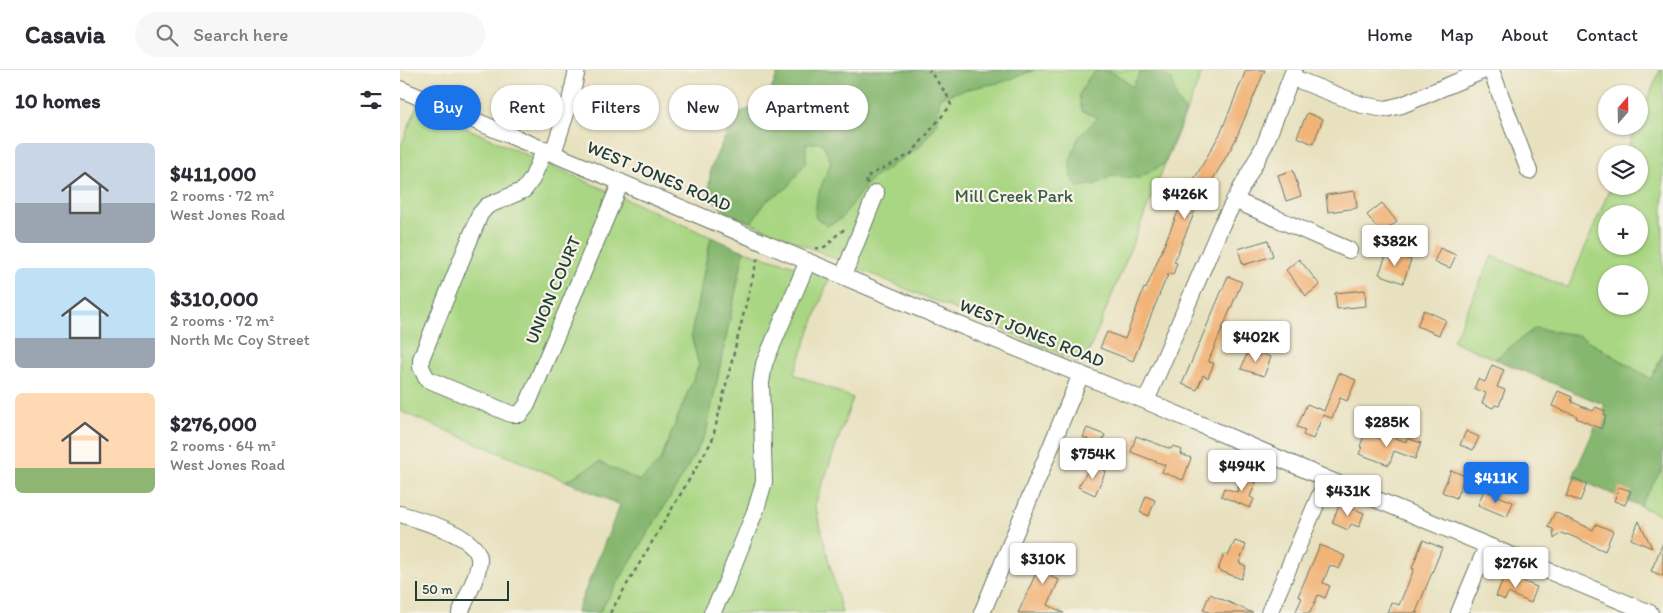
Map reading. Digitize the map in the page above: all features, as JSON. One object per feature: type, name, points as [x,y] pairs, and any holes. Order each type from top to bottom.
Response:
[{"type":"street","points":[[549,151],[570,101],[577,70]]},
{"type":"street","points":[[1146,401],[1221,226],[1265,144],[1292,74],[1362,105],[1385,109],[1402,105],[1484,70]]},
{"type":"street","points":[[1491,70],[1528,171]]},
{"type":"street","name":"WEST JONES ROAD","points":[[400,89],[762,242],[809,255],[842,276],[1146,401],[1327,479],[1650,613]]},
{"type":"street","name":"UNION COURT","points":[[549,151],[524,190],[487,206],[480,214],[421,359],[421,367],[427,379],[511,414],[520,414],[527,405],[621,182]]},
{"type":"street","points":[[842,276],[876,193]]},
{"type":"street","points":[[1234,200],[1349,250]]},
{"type":"street","points":[[712,613],[749,527],[764,482],[761,383],[764,364],[809,255]]},
{"type":"street","points":[[982,613],[1081,374]]},
{"type":"street","points":[[1269,613],[1327,479]]},
{"type":"street","points":[[400,514],[432,523],[476,548],[480,559],[478,569],[460,613]]},
{"type":"street","points":[[1459,613],[1487,546]]},
{"type":"path","points":[[876,193],[867,186],[866,178],[911,154],[951,105],[929,70]]},
{"type":"path","points":[[809,255],[832,243],[839,233],[844,230],[858,236]]},
{"type":"path","points":[[610,613],[712,442],[762,242]]},
{"type":"green space","name":"Mill Creek Park","points":[[779,70],[1203,70],[1084,364],[725,212],[756,130],[868,130],[868,85],[773,85]]},
{"type":"green space","points":[[779,70],[1034,70],[1003,82],[940,97],[937,124],[920,146],[869,181],[842,218],[827,226],[815,217],[817,197],[831,162],[822,142],[806,144],[806,162],[787,188],[765,202],[751,223],[725,212],[708,194],[711,167],[729,130],[738,130],[738,117],[741,112],[748,109],[748,130],[868,130],[868,85],[773,85]]},
{"type":"green space","points":[[1098,70],[1108,71],[1116,75],[1132,87],[1141,71],[1157,70],[1172,80],[1177,100],[1186,112],[1164,164],[1139,178],[1111,176],[1096,184],[1078,187],[1071,177],[1070,162],[1078,138],[1098,117],[1082,111],[1079,95],[1090,76]]},
{"type":"green space","points":[[1660,70],[1663,70],[1663,354],[1651,379],[1580,336],[1535,328],[1495,359],[1453,341],[1492,256],[1568,288],[1598,217],[1598,255],[1648,255],[1648,205],[1603,205],[1607,195],[1648,195],[1648,145],[1629,145],[1632,135],[1648,135],[1648,99]]},
{"type":"green space","points":[[415,111],[415,130],[471,130],[711,237],[691,335],[699,365],[660,461],[640,481],[599,463],[566,481],[400,411],[400,148]]},
{"type":"green space","points":[[711,237],[744,251],[706,433],[681,479],[599,613],[576,613],[620,505],[566,481],[599,462],[640,481],[660,461],[699,365],[691,335]]},
{"type":"green space","points":[[744,251],[830,276],[794,374],[853,398],[815,505],[842,613],[599,613],[681,479],[706,433]]},
{"type":"green space","points":[[1535,328],[1580,336],[1651,379],[1663,354],[1663,467],[1640,506],[1573,477],[1605,405],[1495,359]]},
{"type":"green space","points":[[1663,467],[1663,517],[1640,506]]},
{"type":"building","points":[[1246,70],[1265,70],[1235,141],[1192,216],[1174,262],[1177,263],[1173,275],[1169,273],[1164,283],[1133,361],[1100,348],[1107,332],[1125,339],[1144,288],[1146,289],[1184,197],[1221,132]]},
{"type":"building","points":[[1307,113],[1323,119],[1313,144],[1297,137]]},
{"type":"building","points":[[1293,170],[1301,196],[1286,201],[1278,175]]},
{"type":"building","points":[[1355,191],[1357,208],[1328,212],[1326,195]]},
{"type":"building","points":[[1382,203],[1397,222],[1381,233],[1367,215]]},
{"type":"building","points":[[1268,240],[1273,256],[1243,265],[1238,249]]},
{"type":"building","points":[[1440,248],[1456,255],[1450,268],[1434,262]]},
{"type":"building","points":[[1388,251],[1411,260],[1403,283],[1379,274]]},
{"type":"building","points":[[1299,259],[1320,285],[1306,296],[1286,270]]},
{"type":"building","points":[[1228,276],[1242,282],[1209,360],[1209,362],[1214,363],[1208,378],[1203,375],[1197,390],[1182,384]]},
{"type":"building","points":[[1365,290],[1366,306],[1337,309],[1335,293]]},
{"type":"building","points":[[1424,310],[1446,320],[1439,335],[1417,326]]},
{"type":"building","points":[[1248,351],[1259,356],[1260,353],[1271,357],[1264,376],[1241,369]]},
{"type":"building","points":[[1492,365],[1504,370],[1497,387],[1505,390],[1499,406],[1495,405],[1493,408],[1482,403],[1486,393],[1474,389],[1478,379],[1485,382]]},
{"type":"building","points":[[1339,373],[1356,380],[1347,401],[1340,398],[1332,418],[1323,415],[1313,439],[1303,435],[1305,430],[1297,427],[1307,404],[1324,411]]},
{"type":"building","points":[[1558,391],[1572,397],[1572,402],[1593,411],[1596,407],[1605,411],[1604,415],[1606,416],[1601,429],[1576,418],[1577,416],[1552,406]]},
{"type":"building","points":[[1087,428],[1105,435],[1102,442],[1106,444],[1099,461],[1082,455],[1088,439],[1083,437]]},
{"type":"building","points":[[1466,431],[1479,437],[1473,450],[1460,445]]},
{"type":"building","points":[[1365,432],[1380,438],[1382,433],[1406,442],[1407,438],[1421,443],[1415,459],[1394,451],[1389,465],[1359,454]]},
{"type":"building","points":[[1136,436],[1171,449],[1173,446],[1182,450],[1181,454],[1191,458],[1183,480],[1162,472],[1165,465],[1131,452]]},
{"type":"building","points":[[1092,464],[1106,471],[1095,495],[1078,487]]},
{"type":"building","points":[[1451,470],[1465,476],[1456,498],[1442,492]]},
{"type":"building","points":[[1244,473],[1257,479],[1250,497],[1254,499],[1250,508],[1221,496],[1224,488],[1237,492]]},
{"type":"building","points":[[1574,478],[1587,484],[1580,501],[1566,496]]},
{"type":"building","points":[[1619,487],[1631,491],[1625,505],[1614,501]]},
{"type":"building","points":[[1484,490],[1513,502],[1507,517],[1478,505]]},
{"type":"building","points":[[1146,496],[1155,500],[1149,516],[1140,512]]},
{"type":"building","points":[[1340,503],[1364,513],[1359,527],[1351,524],[1348,530],[1332,523]]},
{"type":"building","points":[[1555,512],[1593,530],[1596,524],[1613,531],[1605,551],[1567,534],[1561,533],[1554,539],[1553,529],[1548,527]]},
{"type":"building","points":[[1639,521],[1652,548],[1631,539]]},
{"type":"building","points":[[1423,540],[1442,548],[1416,612],[1418,613],[1387,613],[1391,602],[1399,605],[1414,569],[1412,568]]},
{"type":"building","points":[[1235,541],[1246,545],[1239,563],[1246,566],[1241,579],[1218,570],[1224,554],[1228,556]]},
{"type":"building","points":[[1663,543],[1663,576],[1651,571]]},
{"type":"building","points":[[1320,545],[1345,556],[1339,569],[1330,565],[1323,583],[1330,586],[1325,598],[1318,595],[1310,613],[1295,613],[1302,598],[1298,596]]},
{"type":"building","points":[[1048,546],[1062,552],[1051,577],[1059,580],[1048,605],[1064,613],[1018,613],[1041,562],[1037,561],[1041,552],[1045,554]]},
{"type":"building","points":[[1505,574],[1537,587],[1531,603],[1508,593],[1505,600],[1496,596]]},
{"type":"building","points":[[1210,594],[1253,613],[1211,613],[1203,610]]}]
